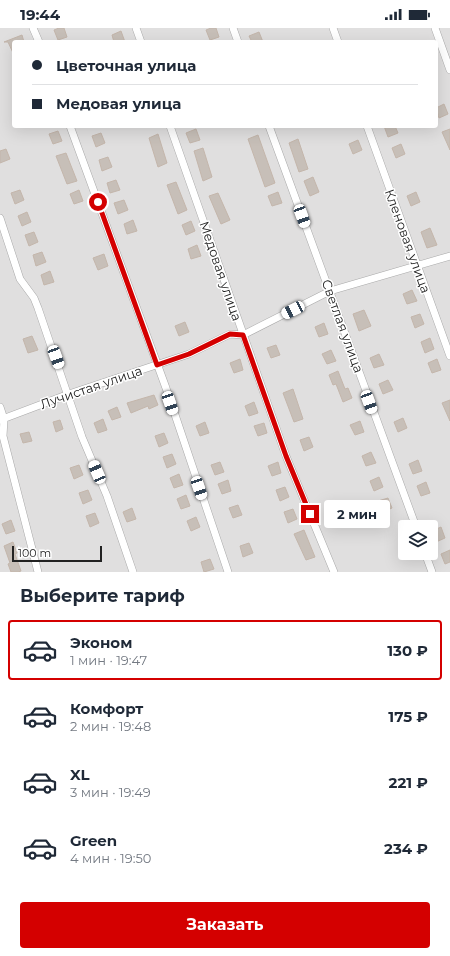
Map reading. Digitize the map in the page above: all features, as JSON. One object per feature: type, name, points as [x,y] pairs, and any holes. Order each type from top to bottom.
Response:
[{"type":"street","points":[[33,28],[38,40]]},
{"type":"street","points":[[136,28],[140,40]]},
{"type":"street","points":[[233,28],[237,40]]},
{"type":"street","points":[[334,28],[337,40]]},
{"type":"street","points":[[435,28],[450,70]]},
{"type":"street","points":[[71,128],[157,365],[228,572]]},
{"type":"street","name":"Медовая улица","points":[[171,128],[286,456],[334,572]]},
{"type":"street","name":"Светлая улица","points":[[270,128],[413,520]]},
{"type":"street","name":"Кленовая улица","points":[[368,128],[395,208],[418,264],[450,356]]},
{"type":"street","points":[[0,218],[20,279],[34,298],[69,394],[82,437],[107,496],[133,572]]},
{"type":"street","name":"Лучистая улица","points":[[2,419],[69,394],[189,354],[230,334],[243,335],[330,291],[418,264],[450,256]]},
{"type":"street","points":[[0,407],[3,436],[38,572]]},
{"type":"street","points":[[428,560],[432,572]]},
{"type":"shaded area","points":[[0,28],[450,28],[450,572],[0,572]]},
{"type":"building","points":[[64,28],[67,37],[58,40],[54,30]]},
{"type":"building","points":[[216,28],[219,37],[210,40],[206,30]]},
{"type":"building","points":[[121,31],[124,40],[113,40],[112,35]]},
{"type":"building","points":[[259,32],[262,40],[251,40],[249,36]]},
{"type":"building","points":[[22,35],[23,40],[12,40],[12,51],[8,42],[4,42]]},
{"type":"building","points":[[444,104],[448,114],[439,118],[438,107]]},
{"type":"building","points":[[385,128],[396,128],[398,133],[388,137]]},
{"type":"building","points":[[196,129],[200,140],[190,143],[186,133]]},
{"type":"building","points":[[450,129],[450,150],[442,132]]},
{"type":"building","points":[[58,131],[62,141],[53,144],[49,134]]},
{"type":"building","points":[[101,133],[105,143],[96,147],[92,136]]},
{"type":"building","points":[[158,134],[167,163],[158,167],[149,138]]},
{"type":"building","points":[[258,135],[275,183],[265,187],[248,139]]},
{"type":"building","points":[[298,139],[308,169],[299,172],[289,143]]},
{"type":"building","points":[[358,140],[362,150],[353,154],[349,144]]},
{"type":"building","points":[[401,144],[405,154],[396,158],[392,148]]},
{"type":"building","points":[[203,148],[212,177],[203,181],[194,151]]},
{"type":"building","points":[[6,149],[10,159],[0,163],[0,151]]},
{"type":"building","points":[[66,153],[77,181],[67,184],[56,156]]},
{"type":"building","points":[[108,157],[112,167],[102,171],[99,160]]},
{"type":"building","points":[[313,177],[319,192],[310,196],[304,181]]},
{"type":"building","points":[[116,180],[120,190],[110,193],[107,183]]},
{"type":"building","points":[[176,182],[187,210],[178,214],[167,185]]},
{"type":"building","points":[[20,190],[24,200],[15,204],[11,193]]},
{"type":"building","points":[[79,190],[83,201],[74,204],[70,194]]},
{"type":"building","points":[[278,192],[282,203],[272,206],[268,196]]},
{"type":"building","points":[[416,192],[420,202],[411,206],[407,196]]},
{"type":"building","points":[[218,193],[230,220],[221,224],[209,196]]},
{"type":"building","points":[[124,200],[128,210],[118,214],[114,203]]},
{"type":"building","points":[[27,212],[31,222],[22,226],[18,216]]},
{"type":"building","points":[[133,220],[137,231],[127,234],[124,224]]},
{"type":"building","points":[[191,221],[195,231],[186,235],[182,225]]},
{"type":"building","points":[[430,228],[437,245],[427,248],[421,232]]},
{"type":"building","points":[[34,232],[38,242],[29,246],[25,235]]},
{"type":"building","points":[[197,245],[201,256],[191,259],[188,249]]},
{"type":"building","points":[[42,252],[46,262],[36,266],[33,255]]},
{"type":"building","points":[[104,254],[108,266],[98,270],[93,258]]},
{"type":"building","points":[[50,271],[54,282],[44,285],[41,275]]},
{"type":"building","points":[[412,290],[417,301],[407,304],[403,294]]},
{"type":"building","points":[[364,310],[371,326],[359,331],[353,314]]},
{"type":"building","points":[[420,314],[424,324],[415,328],[411,317]]},
{"type":"building","points":[[185,322],[189,332],[179,336],[175,326]]},
{"type":"building","points":[[324,323],[328,334],[319,337],[315,327]]},
{"type":"building","points":[[32,336],[38,350],[28,353],[23,339]]},
{"type":"building","points":[[430,338],[434,349],[425,353],[421,342]]},
{"type":"building","points":[[276,345],[280,355],[271,358],[267,348]]},
{"type":"building","points":[[331,350],[336,361],[327,364],[322,354]]},
{"type":"building","points":[[379,354],[384,365],[374,368],[370,358]]},
{"type":"building","points":[[240,359],[243,370],[234,373],[230,363]]},
{"type":"building","points":[[437,359],[441,370],[432,373],[428,363]]},
{"type":"building","points":[[338,371],[345,389],[348,388],[352,398],[343,402],[336,384],[333,385],[329,375]]},
{"type":"building","points":[[388,380],[393,390],[383,394],[379,384]]},
{"type":"building","points":[[293,389],[303,419],[294,422],[283,393]]},
{"type":"building","points":[[154,395],[158,405],[149,409],[148,406],[131,413],[127,403]]},
{"type":"building","points":[[450,400],[450,421],[442,403]]},
{"type":"building","points":[[254,402],[258,413],[249,416],[245,406]]},
{"type":"building","points":[[117,407],[121,417],[112,420],[108,411]]},
{"type":"building","points":[[403,418],[407,428],[398,432],[394,422]]},
{"type":"building","points":[[103,419],[107,430],[98,433],[94,423]]},
{"type":"building","points":[[60,420],[63,429],[56,432],[53,422]]},
{"type":"building","points":[[360,421],[364,432],[355,435],[350,425]]},
{"type":"building","points":[[205,422],[209,433],[200,436],[196,426]]},
{"type":"building","points":[[264,423],[267,433],[258,436],[254,426]]},
{"type":"building","points":[[29,432],[32,441],[23,443],[20,434]]},
{"type":"building","points":[[164,433],[168,443],[159,447],[155,436]]},
{"type":"building","points":[[309,437],[313,447],[304,451],[300,440]]},
{"type":"building","points":[[371,452],[376,463],[366,466],[362,456]]},
{"type":"building","points":[[172,454],[176,464],[167,468],[163,457]]},
{"type":"building","points":[[418,460],[422,471],[413,474],[409,464]]},
{"type":"building","points":[[220,462],[224,472],[215,475],[211,465]]},
{"type":"building","points":[[278,462],[281,473],[272,476],[268,466]]},
{"type":"building","points":[[79,465],[83,475],[74,479],[70,468]]},
{"type":"building","points":[[179,474],[183,485],[174,488],[170,478]]},
{"type":"building","points":[[379,477],[383,487],[374,491],[370,481]]},
{"type":"building","points":[[228,480],[231,491],[222,494],[218,484]]},
{"type":"building","points":[[426,482],[430,493],[421,496],[417,486]]},
{"type":"building","points":[[285,487],[289,497],[280,501],[276,490]]},
{"type":"building","points":[[88,490],[92,500],[83,504],[79,493]]},
{"type":"building","points":[[186,495],[190,506],[181,509],[177,499]]},
{"type":"building","points":[[388,498],[392,508],[383,512],[378,501]]},
{"type":"building","points":[[238,505],[242,515],[233,518],[229,508]]},
{"type":"building","points":[[132,508],[136,519],[127,522],[123,512]]},
{"type":"building","points":[[293,509],[297,519],[288,523],[284,512]]},
{"type":"building","points":[[95,513],[99,523],[90,527],[86,516]]},
{"type":"building","points":[[196,517],[200,527],[191,531],[187,521]]},
{"type":"building","points":[[11,520],[15,531],[6,534],[2,524]]},
{"type":"building","points":[[441,527],[445,538],[438,541],[438,528]]},
{"type":"building","points":[[304,530],[315,557],[306,560],[294,534]]},
{"type":"building","points":[[13,542],[17,553],[15,554],[21,571],[18,572],[11,572],[8,564],[10,563],[4,546]]},
{"type":"building","points":[[249,543],[253,553],[243,557],[240,546]]},
{"type":"building","points":[[450,550],[450,562],[445,564],[441,554]]},
{"type":"building","points":[[210,559],[214,569],[204,572],[201,562]]},
{"type":"route","points":[[98,202],[157,365],[189,354],[230,334],[243,335],[286,456],[310,514]]}]
